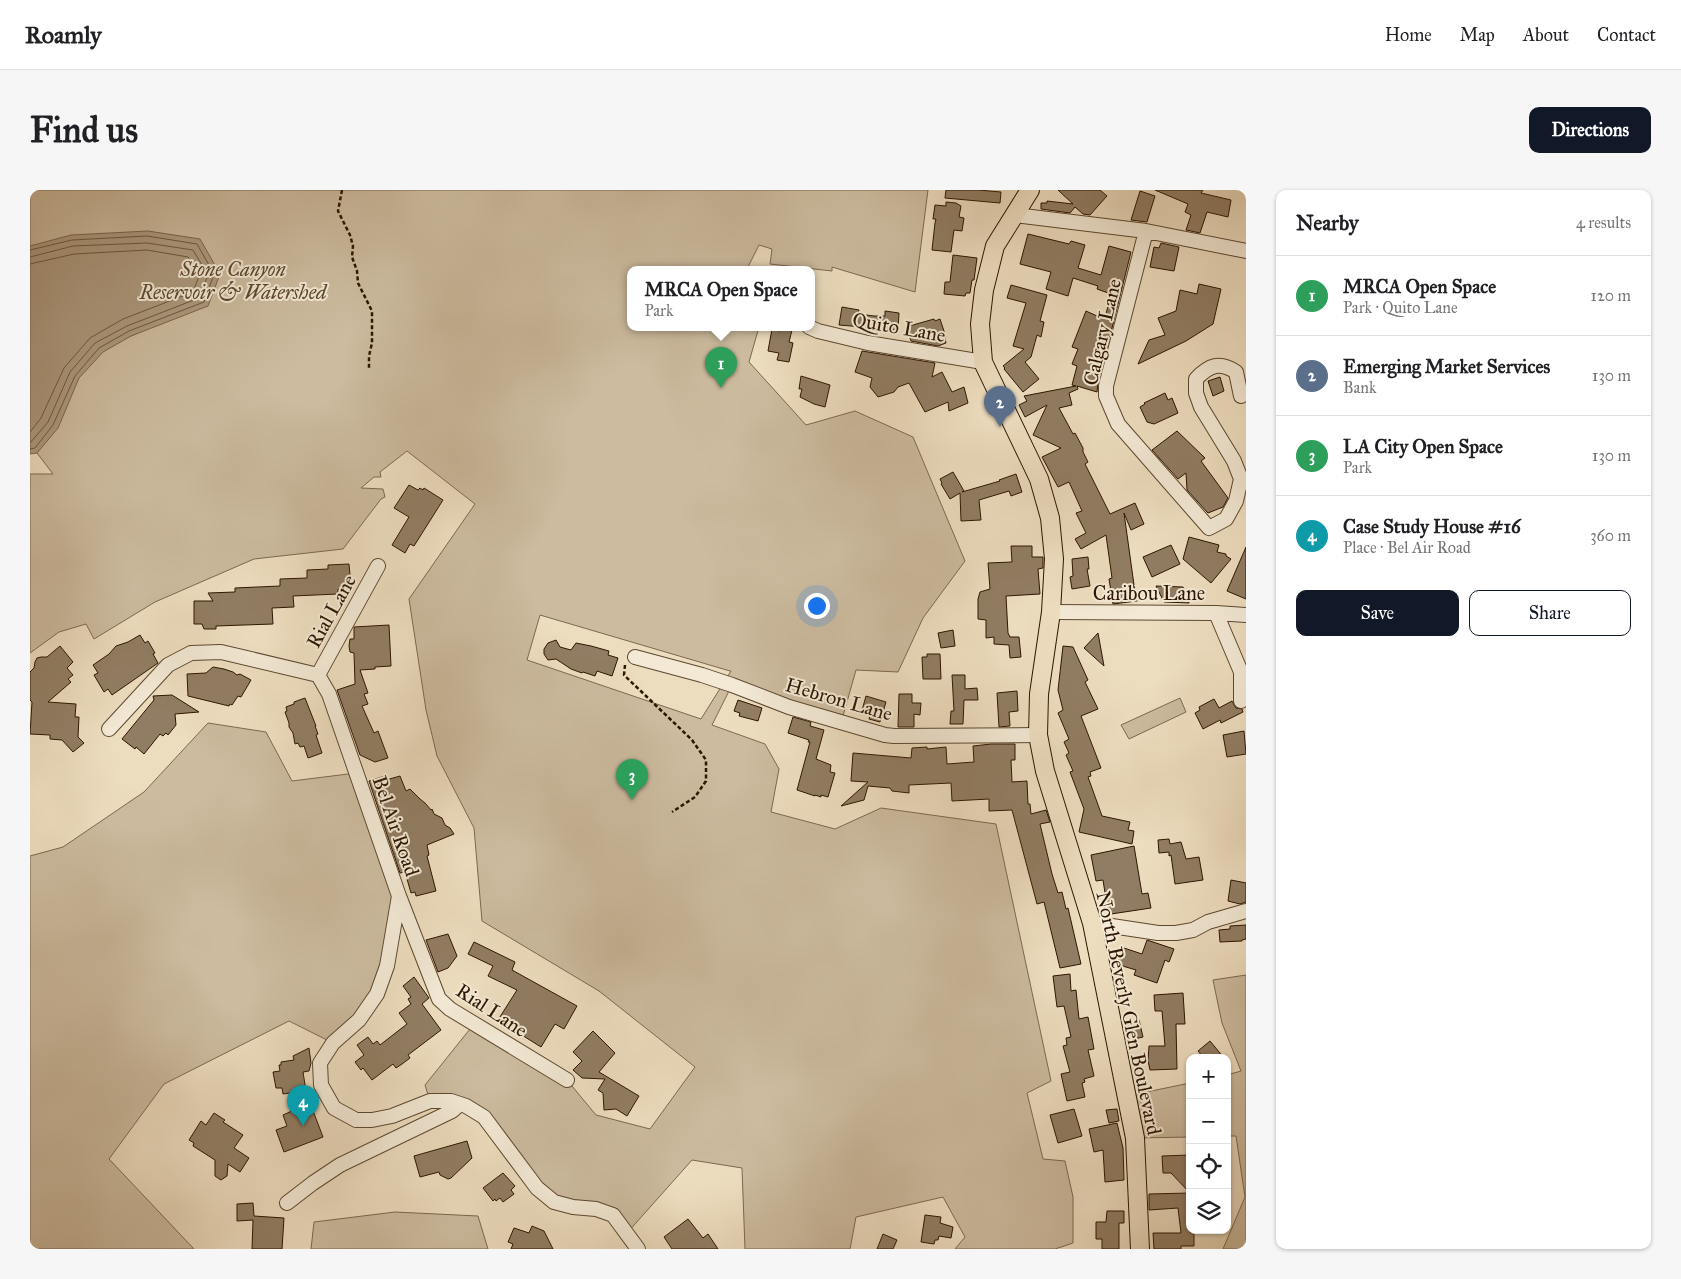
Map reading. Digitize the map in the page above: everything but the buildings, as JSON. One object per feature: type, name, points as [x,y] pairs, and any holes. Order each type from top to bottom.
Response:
[{"type":"main road","name":"North Beverly Glen Boulevard","points":[[1030,190],[995,246],[984,290],[980,324],[983,362],[1039,479],[1050,518],[1054,559],[1051,612],[1039,694],[1038,735],[1045,771],[1092,923],[1136,1138],[1140,1249]]},
{"type":"street","points":[[1015,215],[1146,231],[1246,251]]},
{"type":"street","name":"Calgary Lane","points":[[1146,231],[1106,386],[1106,396],[1118,424],[1147,460],[1209,528],[1226,519],[1236,501],[1240,479],[1234,461],[1202,407],[1196,393],[1196,379],[1204,370],[1217,365],[1227,366],[1236,372],[1241,396]]},
{"type":"street","name":"Quito Lane","points":[[815,330],[868,343],[983,362]]},
{"type":"street","name":"Rial Lane","points":[[318,675],[378,566]]},
{"type":"street","name":"Caribou Lane","points":[[1051,612],[1216,613],[1246,615]]},
{"type":"street","points":[[1216,613],[1241,672],[1241,700]]},
{"type":"street","points":[[109,729],[168,665],[192,653],[221,652],[318,675]]},
{"type":"street","name":"Hebron Lane","points":[[635,657],[702,675],[789,707],[885,735],[1038,735]]},
{"type":"street","name":"Bel Air Road","points":[[318,675],[329,694],[399,896],[387,966],[377,994],[359,1020],[333,1042],[320,1063],[321,1085],[334,1108],[356,1120],[372,1120],[392,1116],[430,1101],[451,1101],[466,1106],[484,1117],[537,1188],[554,1202],[573,1207],[596,1209],[613,1215],[638,1249]]},
{"type":"street","name":"Rial Lane","points":[[399,896],[440,999],[450,1009],[567,1080]]},
{"type":"street","points":[[1092,923],[1158,933],[1176,933],[1193,930],[1208,922],[1246,911]]},
{"type":"street","points":[[288,1203],[340,1165],[452,1112],[460,1104]]},
{"type":"path","points":[[342,190],[338,211],[350,235],[353,246],[352,257],[357,271],[358,283],[372,311],[372,343],[369,369]]},
{"type":"path","points":[[635,657],[626,662],[624,675],[692,740],[706,760],[706,781],[695,797],[672,812]]},
{"type":"green space","name":"Stone Canyon Reservoir & Watershed","points":[[30,190],[928,190],[915,292],[832,267],[832,271],[815,269],[815,266],[770,264],[772,249],[759,245],[748,266],[627,266],[627,331],[758,331],[749,362],[806,425],[855,411],[913,437],[965,561],[923,618],[898,672],[856,670],[841,723],[732,685],[712,725],[765,744],[779,769],[771,812],[835,829],[881,808],[996,824],[1051,1081],[1027,1093],[1043,1159],[1065,1161],[1073,1197],[1073,1243],[1055,1249],[955,1249],[965,1237],[943,1197],[856,1217],[850,1249],[745,1249],[742,1168],[692,1160],[627,1233],[613,1215],[554,1202],[484,1117],[430,1101],[425,1085],[474,1024],[567,1080],[596,1115],[650,1129],[695,1067],[599,991],[482,921],[474,828],[437,756],[426,710],[409,599],[475,504],[407,451],[380,472],[381,477],[374,477],[361,488],[383,489],[385,497],[381,499],[343,549],[254,559],[155,602],[94,639],[86,624],[59,632],[30,653],[30,474],[53,474],[37,453],[39,450],[30,340],[131,336],[140,332],[30,328]],"holes":[[[540,615],[731,671],[701,719],[527,660]]]},
{"type":"green space","points":[[1180,698],[1186,712],[1129,739],[1121,725]]},
{"type":"green space","points":[[208,723],[266,732],[292,781],[356,773],[399,896],[377,994],[333,1043],[289,1021],[164,1084],[109,1159],[194,1249],[30,1249],[30,856],[63,847],[144,792]]},
{"type":"green space","points":[[1246,975],[1246,1249],[1223,1249],[1231,1234],[1245,1197],[1236,1136],[1231,1136],[1231,1074],[1241,1071],[1222,1023],[1213,980]]},
{"type":"green space","points":[[1186,1084],[1186,1137],[1135,1138],[1127,1096]]},
{"type":"green space","points":[[395,1212],[478,1216],[488,1249],[311,1249],[314,1222]]},
{"type":"water","points":[[148,231],[200,239],[220,274],[208,306],[131,336],[103,352],[79,378],[58,428],[37,453],[30,454],[30,246],[71,235]]},
{"type":"place","name":"MRCA Open Space","points":[[721,388]]},
{"type":"place","name":"Emerging Market Services","points":[[1000,427]]},
{"type":"place","name":"LA City Open Space","points":[[632,800]]},
{"type":"place","name":"Case Study House #16","points":[[303,1126]]}]
